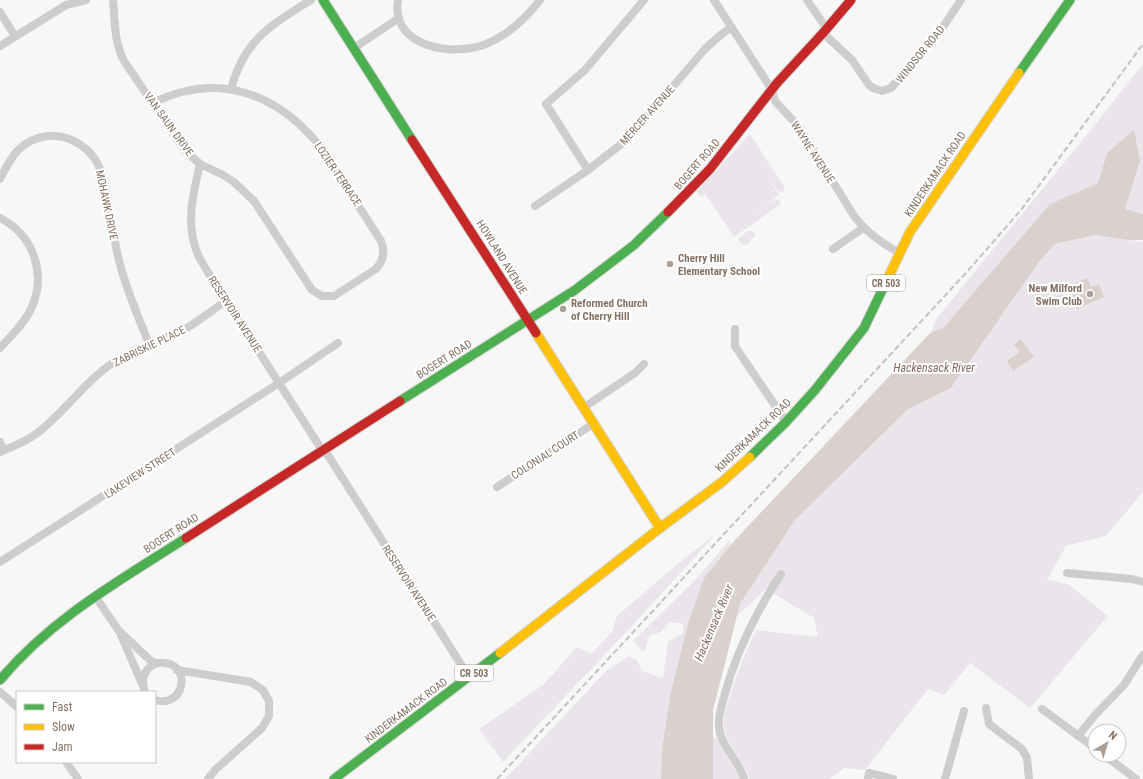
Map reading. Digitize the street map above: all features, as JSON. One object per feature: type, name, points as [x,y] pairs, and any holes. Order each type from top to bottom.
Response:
[{"type":"street","points":[[0,46],[66,5],[75,1],[86,0]]},
{"type":"street","name":"VAN SAUN DRIVE","points":[[113,0],[117,41],[124,61],[184,149],[200,164],[234,182],[254,201],[312,290],[322,296]]},
{"type":"street","points":[[231,89],[239,65],[254,42],[273,24],[311,0]]},
{"type":"street","name":"HOWLAND AVENUE","points":[[323,0],[660,528]]},
{"type":"street","points":[[398,0],[397,11],[399,18],[404,28],[410,35],[421,42],[437,48],[461,50],[485,44],[501,36],[521,20],[540,0]]},
{"type":"street","points":[[588,170],[546,104],[585,70],[644,0]]},
{"type":"street","name":"WAYNE AVENUE","points":[[714,0],[772,90],[775,101],[800,128],[854,216],[863,228],[872,236],[899,253]]},
{"type":"street","name":"WINDSOR ROAD","points":[[807,0],[825,31],[852,60],[869,85],[877,90],[887,90],[891,88],[932,41],[961,0]]},
{"type":"street","name":"BOGERT ROAD","points":[[0,680],[22,654],[67,615],[575,290],[605,268],[661,220],[710,169],[772,90],[851,0]]},
{"type":"street","name":"KINDERKAMACK ROAD","points":[[334,779],[385,742],[660,528],[728,477],[760,449],[786,422],[825,379],[864,328],[899,253],[926,206],[1070,0]]},
{"type":"street","points":[[0,12],[15,36]]},
{"type":"street","points":[[354,48],[399,18]]},
{"type":"street","name":"MERCER AVENUE","points":[[535,206],[607,156],[629,136],[705,49],[731,27]]},
{"type":"street","name":"LOZIER TERRACE","points":[[153,103],[166,96],[193,89],[231,89],[253,96],[279,108],[292,117],[307,131],[322,149],[381,241],[384,252],[383,259],[376,269],[339,294],[327,297],[322,296]]},
{"type":"street","name":"MOHAWK DRIVE","points":[[0,179],[14,154],[21,147],[39,138],[49,136],[66,138],[75,141],[89,152],[95,159],[103,177],[119,263],[126,286],[150,344]]},
{"type":"street","name":"RESERVOIR AVENUE","points":[[200,164],[191,206],[192,232],[199,255],[226,301],[468,677]]},
{"type":"street","points":[[0,218],[18,229],[30,245],[36,264],[38,280],[36,296],[30,310],[0,348]]},
{"type":"street","points":[[833,249],[863,228]]},
{"type":"street","name":"ZABRISKIE PLACE","points":[[2,451],[22,443],[44,427],[102,370],[128,353],[184,329],[226,301]]},
{"type":"street","points":[[735,329],[735,346],[786,422]]},
{"type":"street","name":"LAKEVIEW STREET","points":[[0,562],[279,383],[338,343]]},
{"type":"street","points":[[583,408],[635,373],[644,364]]},
{"type":"street","name":"COLONIAL COURT","points":[[497,487],[593,424]]},
{"type":"street","points":[[0,442],[2,451]]},
{"type":"street","points":[[1067,573],[1132,579],[1143,582]]},
{"type":"street","points":[[744,779],[735,758],[720,734],[718,720],[727,686],[744,639],[764,600],[781,574]]},
{"type":"street","points":[[95,596],[119,631],[144,689]]},
{"type":"street","points":[[119,631],[151,662],[168,663],[177,670],[182,680],[179,692],[171,700],[156,700]]},
{"type":"street","points":[[1078,736],[1095,715],[1124,685],[1143,655]]},
{"type":"street","points":[[144,689],[144,675],[147,670],[156,663]]},
{"type":"street","points":[[177,670],[251,682],[263,690],[269,701],[269,716],[262,728],[215,770],[208,779]]},
{"type":"street","points":[[0,692],[16,706]]},
{"type":"street","points":[[986,708],[989,724],[1022,748],[1025,753],[1029,779]]},
{"type":"street","points":[[1042,709],[1087,742]]},
{"type":"street","points":[[945,779],[964,711]]},
{"type":"street","points":[[67,763],[78,779]]},
{"type":"street","points":[[1115,763],[1136,779]]},
{"type":"street","points":[[868,776],[893,779]]},
{"type":"shaded area","points":[[1143,64],[1143,214],[1125,209],[1140,161],[1107,153],[1098,183],[1050,204],[944,327],[930,333],[937,318]]},
{"type":"shaded area","points":[[750,134],[785,188],[783,193],[778,191],[767,176],[779,195],[756,212],[753,211],[755,213],[775,199],[779,200],[781,204],[734,237],[705,194],[700,197],[697,191]]},
{"type":"shaded area","points":[[748,231],[753,231],[755,236],[746,245],[740,243],[738,238]]},
{"type":"shaded area","points":[[1095,235],[1143,242],[1143,492],[1106,536],[1066,546],[1047,580],[1068,584],[1108,616],[1030,708],[970,663],[944,695],[928,689],[865,770],[844,768],[829,779],[749,779],[725,733],[724,724],[729,697],[734,682],[756,630],[818,637],[814,618],[766,589],[736,617],[740,604],[795,520],[908,409],[951,388],[1039,262],[1055,244]]},
{"type":"shaded area","points":[[717,533],[629,629],[503,762],[479,729],[543,685],[577,647],[591,654],[612,632],[617,616],[674,567]]},
{"type":"shaded area","points":[[729,541],[732,544],[704,578],[662,749],[661,779],[505,779],[606,671],[629,656],[637,660],[642,671],[663,678],[668,641],[683,633],[683,624],[670,622],[661,632],[650,635],[644,652],[633,641],[696,579]]},
{"type":"shaded area","points":[[713,738],[722,739],[740,779],[713,779]]},
{"type":"water","name":"Hackensack River","points":[[1134,130],[1140,161],[1125,209],[1143,214],[1143,240],[1128,240],[1095,235],[1055,244],[1039,262],[951,388],[908,409],[795,520],[740,604],[713,710],[713,779],[661,779],[662,749],[671,692],[688,624],[704,578],[735,540],[930,333],[944,327],[1050,204],[1098,183],[1107,153]]},
{"type":"water","name":"New Milford Swim Club","points":[[1087,278],[1091,287],[1099,284],[1104,297],[1077,309],[1072,296],[1080,292],[1076,283]]},
{"type":"water","points":[[1021,339],[1034,357],[1013,371],[1007,361],[1020,352],[1014,344]]},
{"type":"railway","points":[[497,779],[965,274],[1021,210],[1143,44]]},
{"type":"traffic: fast","points":[[323,0],[412,140]]},
{"type":"traffic: fast","points":[[1019,73],[1070,0]]},
{"type":"traffic: fast","points":[[400,401],[575,290],[634,245],[668,212]]},
{"type":"traffic: fast","points":[[750,457],[786,422],[815,390],[864,328],[886,282]]},
{"type":"traffic: fast","points":[[0,680],[20,658],[64,619],[111,585],[186,538]]},
{"type":"traffic: fast","points":[[334,779],[500,653]]},
{"type":"traffic: slow","points":[[886,282],[910,232],[1019,73]]},
{"type":"traffic: slow","points":[[536,333],[660,528]]},
{"type":"traffic: slow","points":[[500,653],[660,528],[722,482],[750,457]]},
{"type":"traffic: jam","points":[[668,212],[710,169],[777,83],[851,0]]},
{"type":"traffic: jam","points":[[412,140],[536,333]]},
{"type":"traffic: jam","points":[[186,538],[400,401]]},
{"type":"place","name":"Cherry Hill Elementary School","points":[[670,264]]},
{"type":"place","name":"New Milford Swim Club","points":[[1090,294]]},
{"type":"place","name":"Reformed Church of Cherry Hill","points":[[563,309]]}]
